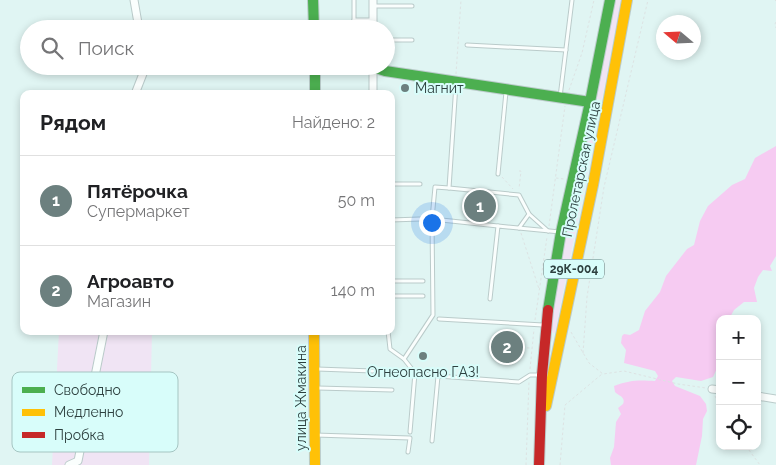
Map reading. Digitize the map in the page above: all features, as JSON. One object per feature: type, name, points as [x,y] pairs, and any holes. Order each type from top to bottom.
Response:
[{"type":"main road","points":[[313,0],[314,20]]},
{"type":"main road","name":"Пролетарская улица","points":[[539,465],[544,338],[561,232],[590,102],[610,0]]},
{"type":"main road","name":"Пролетарская улица","points":[[541,432],[608,106],[627,0]]},
{"type":"main road","points":[[395,73],[608,106]]},
{"type":"main road","points":[[314,90],[315,75]]},
{"type":"main road","name":"улица Жмакина","points":[[314,335],[315,465]]},
{"type":"main road","points":[[544,338],[559,341]]},
{"type":"street","points":[[134,0],[137,20]]},
{"type":"street","points":[[373,3],[373,20]]},
{"type":"street","points":[[137,90],[142,75]]},
{"type":"street","points":[[373,75],[373,90]]},
{"type":"street","points":[[96,372],[103,335]]},
{"type":"street","points":[[761,397],[776,399]]},
{"type":"street","points":[[69,465],[78,461],[80,452]]},
{"type":"lane","points":[[354,0],[354,20],[373,20]]},
{"type":"lane","points":[[563,98],[572,0]]},
{"type":"lane","points":[[373,3],[412,6]]},
{"type":"lane","points":[[395,40],[412,40]]},
{"type":"lane","points":[[467,45],[566,50]]},
{"type":"lane","points":[[448,188],[456,82]]},
{"type":"lane","points":[[498,174],[506,90]]},
{"type":"lane","points":[[395,184],[420,184]]},
{"type":"lane","points":[[404,359],[434,315],[432,219],[435,187],[519,195],[529,214],[548,231]]},
{"type":"lane","points":[[519,228],[529,214]]},
{"type":"lane","points":[[395,220],[420,219]]},
{"type":"lane","points":[[432,219],[561,232]]},
{"type":"lane","points":[[490,300],[498,226]]},
{"type":"lane","points":[[395,281],[423,282]]},
{"type":"lane","points":[[395,296],[423,296]]},
{"type":"lane","points":[[439,319],[546,325]]},
{"type":"lane","points":[[388,335],[390,349],[404,359],[416,372],[438,376],[519,382],[530,375],[542,375]]},
{"type":"lane","points":[[314,369],[373,370]]},
{"type":"lane","points":[[410,432],[416,372]]},
{"type":"lane","points":[[432,441],[438,376]]},
{"type":"lane","points":[[314,388],[392,390]]},
{"type":"lane","points":[[315,435],[410,438],[408,452]]},
{"type":"path","points":[[456,82],[461,0]]},
{"type":"path","points":[[526,465],[531,348],[548,231],[563,98],[582,53],[594,0]]},
{"type":"path","points":[[582,353],[587,297],[604,187],[648,0]]},
{"type":"path","points":[[776,22],[776,28]]},
{"type":"path","points":[[404,84],[405,88]]},
{"type":"path","points":[[519,171],[521,171],[519,195]]},
{"type":"path","points":[[498,174],[519,195]]},
{"type":"path","points":[[476,224],[479,211]]},
{"type":"path","points":[[507,347],[531,348]]},
{"type":"path","points":[[560,465],[565,405],[603,374]]},
{"type":"path","points":[[650,377],[716,390]]},
{"type":"path","points":[[749,450],[760,465]]},
{"type":"shaded area","points":[[615,0],[621,0],[602,100],[595,98]]},
{"type":"shaded area","points":[[593,107],[600,109],[555,333],[549,332],[566,233]]},
{"type":"shaded area","points":[[776,146],[776,256],[770,266],[772,271],[763,270],[758,277],[754,288],[757,302],[744,302],[734,310],[731,315],[716,315],[716,371],[713,377],[701,381],[676,377],[672,381],[675,386],[700,396],[706,404],[707,411],[703,419],[702,436],[696,465],[611,465],[610,458],[614,447],[616,422],[621,414],[618,408],[624,402],[623,398],[615,392],[614,386],[634,381],[655,381],[658,376],[655,371],[624,363],[626,350],[621,343],[622,336],[624,334],[630,335],[639,330],[645,311],[660,292],[666,276],[687,249],[694,245],[700,221],[708,206],[732,185],[745,179],[755,158]]},
{"type":"shaded area","points":[[59,335],[152,335],[151,372],[57,372]]},
{"type":"shaded area","points":[[53,452],[149,452],[149,465],[52,465]]},
{"type":"traffic: fast","points":[[313,0],[314,20]]},
{"type":"traffic: fast","points":[[548,310],[561,232],[590,102],[610,0]]},
{"type":"traffic: fast","points":[[395,73],[590,102]]},
{"type":"traffic: fast","points":[[315,75],[315,90]]},
{"type":"traffic: slow","points":[[546,406],[593,185],[627,0]]},
{"type":"traffic: slow","points":[[314,335],[315,465]]},
{"type":"traffic: jam","points":[[539,465],[542,375],[548,310]]},
{"type":"place","name":"Магнит","points":[[405,88]]},
{"type":"place","name":"Пятёрочка","points":[[480,206]]},
{"type":"place","name":"Агроавто","points":[[507,347]]},
{"type":"place","name":"Огнеопасно ГАЗ!","points":[[423,356]]}]
